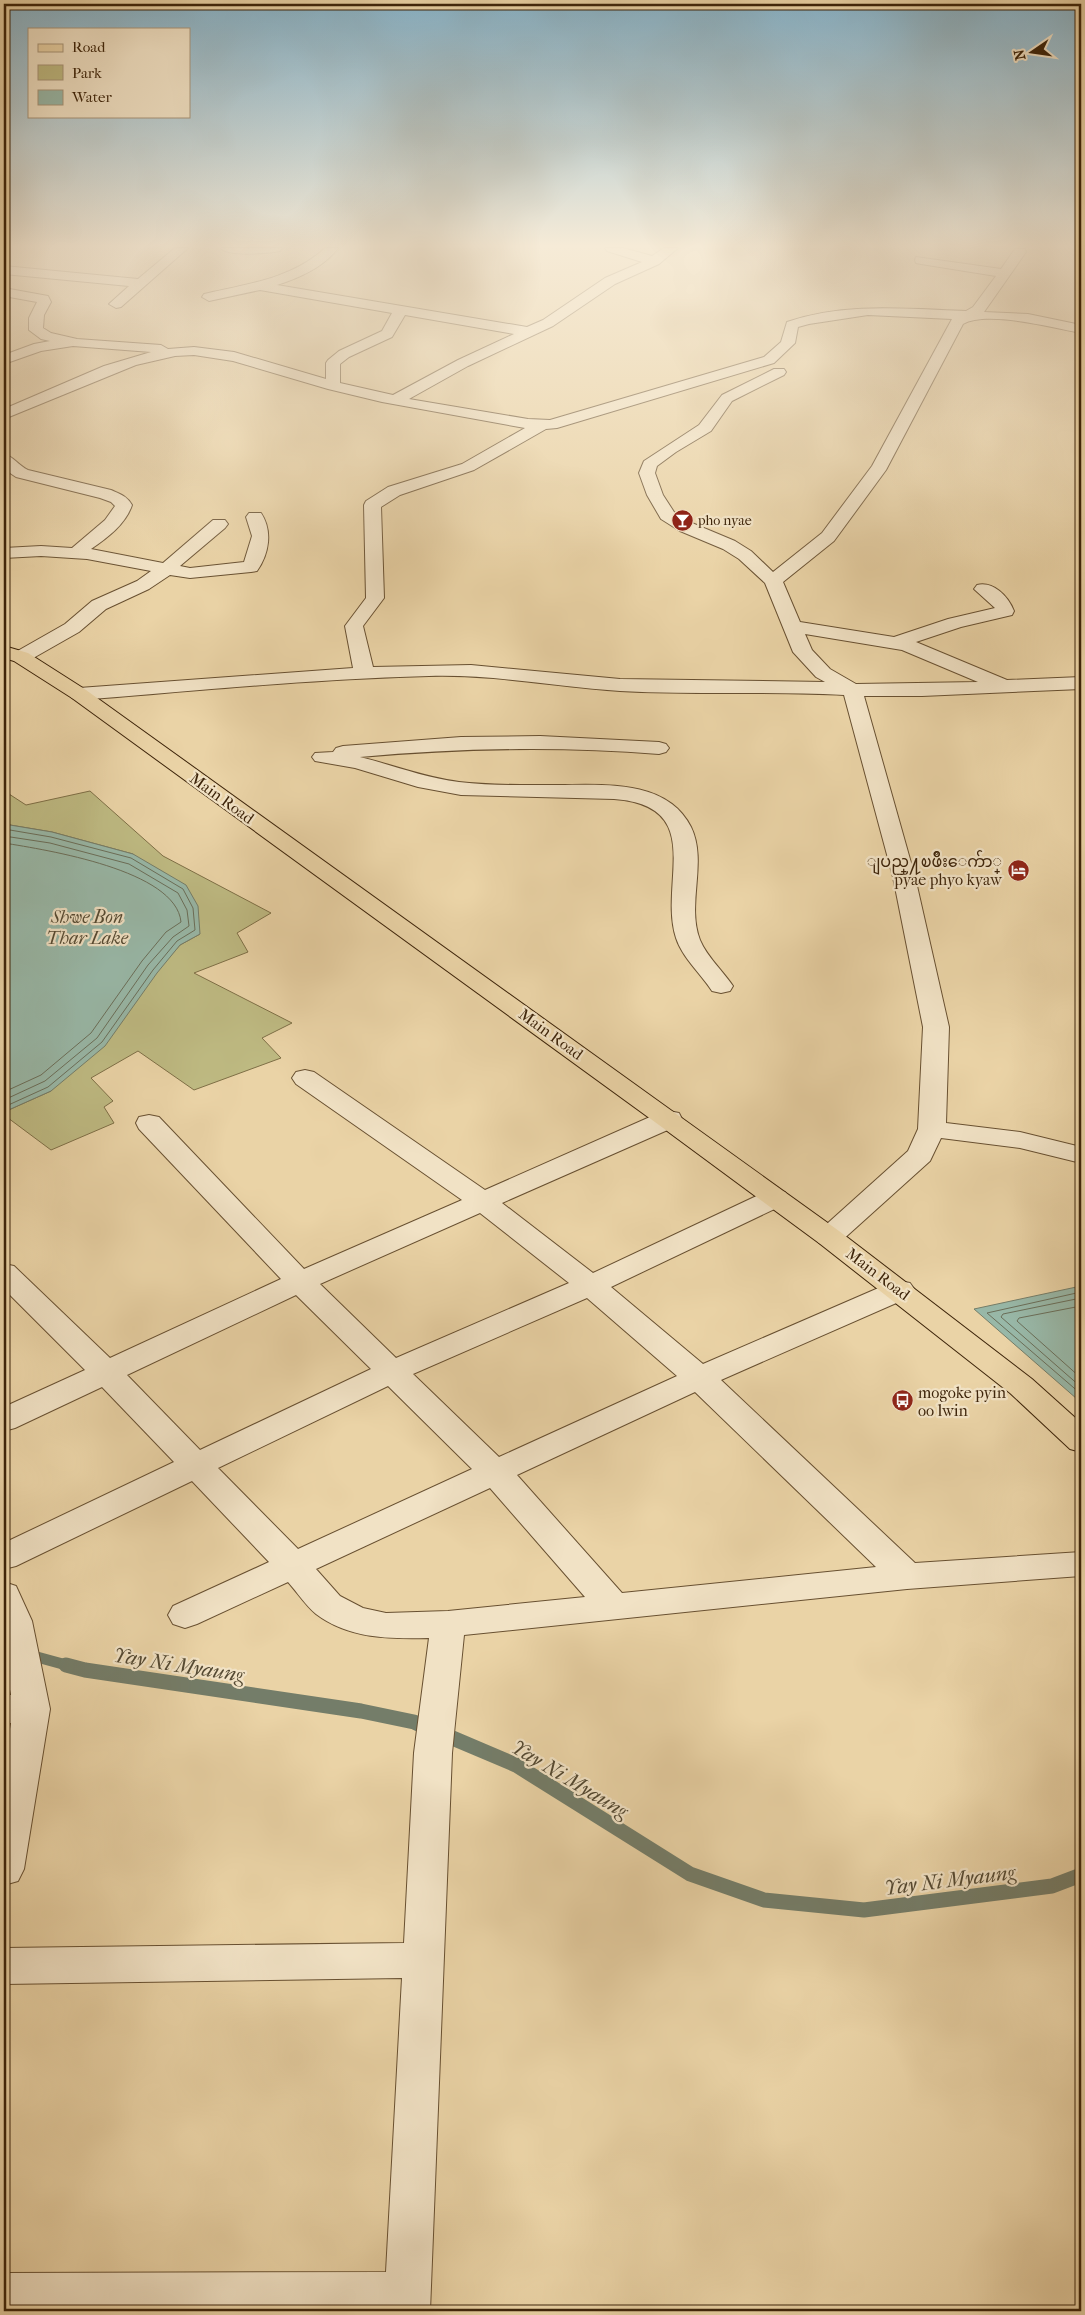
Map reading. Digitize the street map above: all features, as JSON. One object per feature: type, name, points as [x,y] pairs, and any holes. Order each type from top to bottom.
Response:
[{"type":"main road","name":"Main Road","points":[[12,654],[80,694],[210,791],[669,1119],[900,1290],[1021,1386],[1081,1442]]},
{"type":"street","points":[[4,414],[95,375],[161,356]]},
{"type":"street","points":[[230,356],[333,386],[452,411],[542,425],[564,422],[769,360],[773,356]]},
{"type":"street","points":[[333,386],[333,363],[342,356]]},
{"type":"street","points":[[397,399],[478,356]]},
{"type":"street","points":[[774,581],[828,537],[880,467],[940,356]]},
{"type":"street","points":[[769,360],[776,364],[781,369],[780,371],[727,398],[705,428],[670,449],[650,464],[647,473],[655,496],[667,514],[694,531],[729,545],[774,581],[803,652],[823,673],[852,690],[904,877],[936,1027],[932,1129],[920,1155],[829,1237]]},
{"type":"street","points":[[364,672],[354,626],[356,620],[375,598],[372,505],[394,491],[468,467],[542,425]]},
{"type":"street","points":[[4,459],[13,469],[22,474],[104,494],[117,498],[124,505],[123,510],[111,523],[76,553]]},
{"type":"street","points":[[4,553],[41,551],[76,553],[125,559],[166,569],[190,572],[251,567],[259,550],[261,527],[255,517]]},
{"type":"street","points":[[12,654],[72,628],[99,605],[143,585],[166,569],[219,524]]},
{"type":"street","points":[[895,643],[955,622],[1005,611],[1003,604],[991,593],[983,589]]},
{"type":"street","points":[[791,626],[895,643],[932,654],[1006,686]]},
{"type":"street","points":[[80,694],[364,672],[471,671],[657,687],[797,686],[852,690],[1081,683]]},
{"type":"street","points":[[1054,684],[1081,704]]},
{"type":"street","points":[[659,748],[519,741],[440,743],[340,753],[322,757],[362,762],[405,778],[460,789],[605,792],[633,795],[652,801],[668,810],[681,828],[686,855],[683,904],[688,939],[721,986]]},
{"type":"street","points":[[305,1078],[391,1134],[483,1201],[589,1286],[699,1378],[907,1576]]},
{"type":"street","points":[[4,1420],[105,1371],[300,1282],[669,1119]]},
{"type":"street","points":[[149,1123],[300,1282],[495,1472],[614,1607]]},
{"type":"street","points":[[932,1129],[1020,1140],[1081,1155]]},
{"type":"street","points":[[4,1557],[391,1372],[589,1286],[775,1198]]},
{"type":"street","points":[[4,1273],[105,1371],[194,1465],[294,1566],[328,1604],[354,1619],[386,1626],[448,1624],[907,1576],[1081,1564]]},
{"type":"street","points":[[185,1616],[699,1378],[900,1290]]},
{"type":"street","points":[[4,1869],[18,1709],[25,1674],[9,1608]]},
{"type":"street","points":[[4,2296],[408,2303],[421,1960],[433,1753],[448,1624]]},
{"type":"street","points":[[4,1966],[421,1960]]},
{"type":"green space","points":[[90,791],[163,856],[271,913],[237,933],[248,952],[194,973],[292,1023],[262,1038],[281,1058],[194,1090],[138,1051],[91,1078],[113,1101],[104,1107],[114,1123],[51,1150],[4,1115],[4,1112],[51,1091],[180,945],[200,934],[133,854],[52,832],[4,824],[4,794],[9,794],[26,805]]},
{"type":"water","name":"Shwe Bon Thar Lake","points":[[4,824],[52,832],[133,854],[186,885],[198,906],[200,934],[180,945],[157,973],[105,1046],[51,1091],[4,1112]]},
{"type":"water","points":[[1081,1286],[1081,1398],[1077,1399],[974,1309]]},
{"type":"waterway","name":"Yay Ni Myaung","points":[[4,1648],[70,1666]]},
{"type":"waterway","name":"Yay Ni Myaung","points":[[66,1665],[85,1670],[361,1711],[414,1722],[429,1729]]},
{"type":"waterway","name":"Yay Ni Myaung","points":[[443,1734],[516,1765],[690,1874],[764,1900],[864,1910],[1052,1886],[1081,1875]]},
{"type":"place","name":"pho nyae","points":[[682,520]]},
{"type":"place","name":"ျပည္႔ၿဖိဳးေက်ာ္ pyae phyo kyaw","points":[[1018,870]]},
{"type":"place","name":"mogoke pyin oo lwin","points":[[902,1401]]}]
